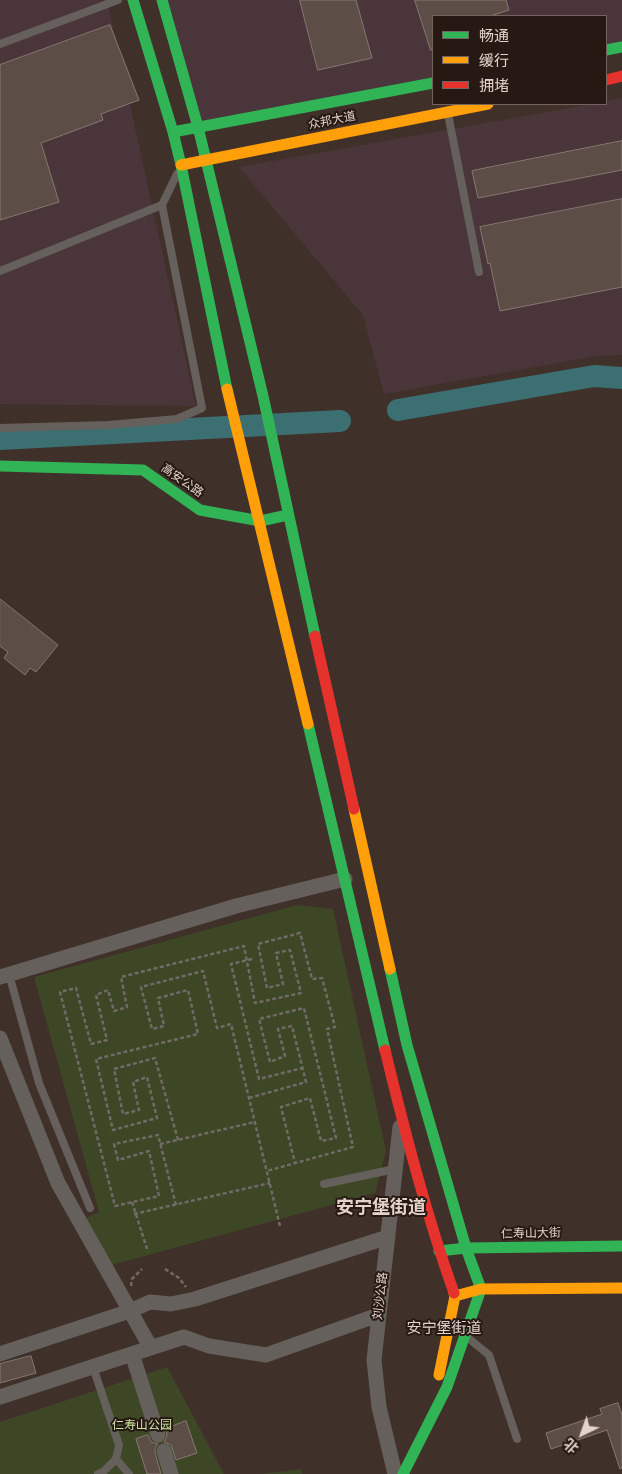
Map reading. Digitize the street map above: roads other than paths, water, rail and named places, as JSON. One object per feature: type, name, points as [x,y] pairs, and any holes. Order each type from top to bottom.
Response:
[{"type":"main road","points":[[133,0],[173,132],[248,479],[260,521],[400,1117],[440,1251],[456,1296],[437,1385],[402,1474]]},
{"type":"main road","points":[[162,0],[198,126],[205,161],[215,194],[407,1045],[466,1248],[481,1289],[448,1387],[402,1474]]},
{"type":"main road","points":[[607,50],[622,47]]},
{"type":"main road","points":[[607,80],[622,76]]},
{"type":"main road","name":"众邦大道","points":[[173,132],[432,83]]},
{"type":"main road","name":"众邦大道","points":[[181,166],[483,105]]},
{"type":"main road","name":"高安公路","points":[[0,466],[143,470],[200,510],[260,521],[288,515]]},
{"type":"main road","name":"仁寿山大街","points":[[440,1251],[466,1248],[622,1246]]},
{"type":"main road","points":[[456,1296],[481,1289],[622,1288]]},
{"type":"street","points":[[5,976],[236,906],[345,879]]},
{"type":"street","points":[[2,1047],[58,1183],[151,1348]]},
{"type":"street","name":"刘沙公路","points":[[396,1474],[379,1407],[374,1360],[400,1117]]},
{"type":"street","points":[[0,1354],[130,1312],[150,1302],[171,1304],[195,1298],[388,1237]]},
{"type":"street","points":[[0,1397],[184,1337],[209,1346],[266,1355],[378,1315]]},
{"type":"street","points":[[132,1354],[158,1434]]},
{"type":"street","points":[[164,1451],[171,1474]]},
{"type":"lane","points":[[0,44],[118,0]]},
{"type":"lane","points":[[447,112],[479,272]]},
{"type":"lane","points":[[0,428],[108,425],[177,419],[202,408],[162,205],[181,166]]},
{"type":"lane","points":[[0,272],[162,205]]},
{"type":"lane","points":[[5,976],[39,1082],[90,1208]]},
{"type":"lane","points":[[324,1184],[395,1169]]},
{"type":"lane","points":[[465,1336],[489,1355],[517,1439]]},
{"type":"lane","points":[[92,1367],[119,1445],[116,1458],[103,1472],[98,1474]]},
{"type":"lane","points":[[116,1458],[129,1474]]},
{"type":"waterway","points":[[398,410],[594,376],[622,378]]},
{"type":"waterway","points":[[0,439],[340,421]]},
{"type":"district","name":"安宁堡街道","points":[[381,1208]]},
{"type":"district","name":"安宁堡街道","points":[[444,1329]]},
{"type":"park label","name":"仁寿山公园","points":[[142,1426]]}]
